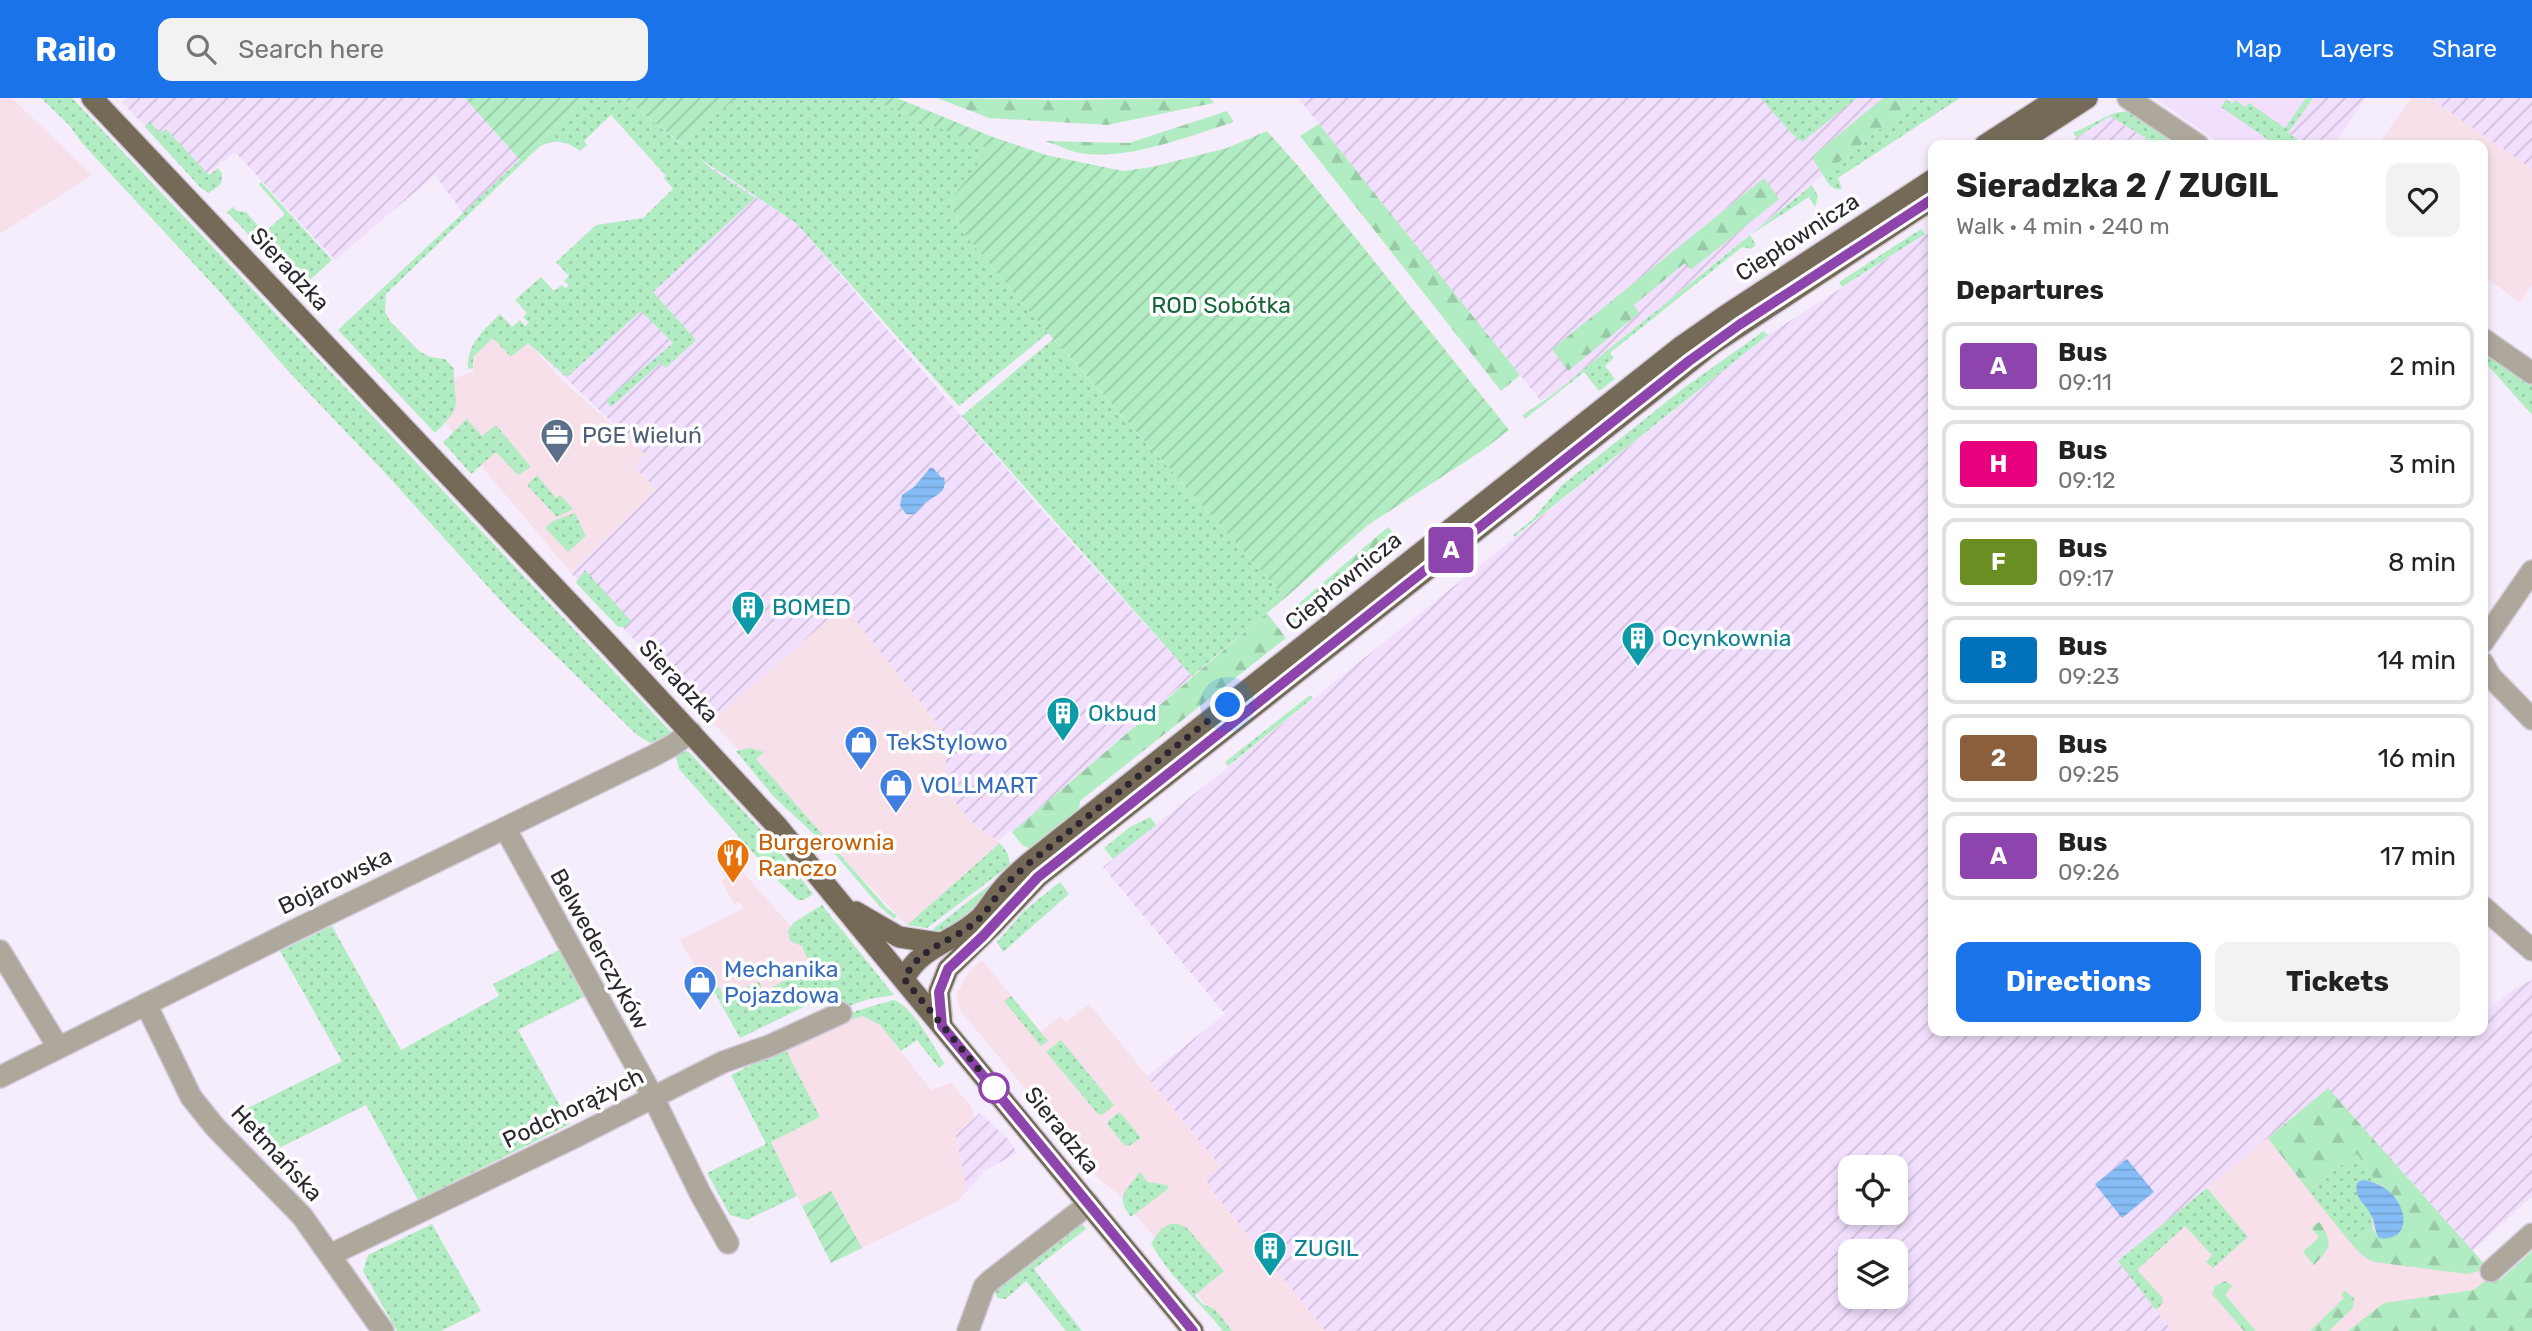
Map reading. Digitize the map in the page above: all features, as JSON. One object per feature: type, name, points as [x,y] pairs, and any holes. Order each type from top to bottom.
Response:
[{"type":"main road","name":"Sieradzka","points":[[92,98],[777,826],[1193,1331]]},
{"type":"main road","points":[[1994,140],[2057,98]]},
{"type":"main road","points":[[2023,140],[2088,98]]},
{"type":"main road","name":"Ciepłownicza","points":[[904,979],[916,960],[938,943],[955,937],[973,924],[1028,864],[1682,346],[1928,183]]},
{"type":"main road","name":"Ciepłownicza","points":[[904,979],[948,969],[1038,877],[1689,361],[1739,325],[1928,202]]},
{"type":"main road","points":[[842,903],[899,937],[938,943]]},
{"type":"main road","points":[[942,1026],[939,992],[948,969]]},
{"type":"street","points":[[2128,98],[2191,140]]},
{"type":"street","points":[[2488,342],[2532,373]]},
{"type":"street","points":[[2488,635],[2532,571]]},
{"type":"street","points":[[2488,672],[2532,719]]},
{"type":"street","name":"Bojarowska","points":[[0,1077],[653,756],[673,746],[691,732]]},
{"type":"street","name":"Belwederczyków","points":[[505,828],[653,1097],[728,1243]]},
{"type":"street","points":[[2488,911],[2532,950]]},
{"type":"street","points":[[0,951],[58,1047]]},
{"type":"street","name":"Hetmańska","points":[[146,1004],[191,1097],[215,1127],[290,1203],[383,1331]]},
{"type":"street","name":"Podchorążych","points":[[330,1255],[723,1062],[769,1046],[841,1013]]},
{"type":"street","points":[[968,1331],[984,1287],[1089,1204]]},
{"type":"street","points":[[2491,1271],[2532,1234]]},
{"type":"shaded area","points":[[0,98],[11,98],[15,101],[92,175],[0,234]]},
{"type":"shaded area","points":[[127,98],[465,98],[520,160],[463,213],[435,175],[335,260],[235,152],[197,182],[122,102]]},
{"type":"shaded area","points":[[1298,98],[1918,98],[1552,395],[1541,401]]},
{"type":"shaded area","points":[[2155,98],[2313,98],[2284,140],[2215,140]]},
{"type":"shaded area","points":[[2313,98],[2366,98],[2337,140],[2298,140],[2288,133]]},
{"type":"shaded area","points":[[2411,98],[2430,98],[2532,169],[2532,285],[2520,302],[2488,279],[2488,140],[2382,140]]},
{"type":"shaded area","points":[[2430,98],[2532,98],[2532,169]]},
{"type":"shaded area","points":[[2110,116],[2149,140],[2074,140]]},
{"type":"shaded area","points":[[714,169],[796,223],[1038,506],[1192,676],[1012,832],[1010,830],[998,841],[975,825],[951,797],[941,728],[844,606],[711,721],[571,573],[656,489],[634,466],[646,455],[528,342]]},
{"type":"shaded area","points":[[1928,233],[1928,1036],[2488,1036],[2488,1010],[2512,990],[2532,980],[2532,1196],[2473,1251],[2328,1088],[2118,1261],[2172,1331],[1326,1331],[1218,1198],[1205,1179],[1221,1167],[1147,1076],[1225,1014],[1103,867],[1768,335]]},
{"type":"shaded area","points":[[493,338],[511,357],[528,342],[564,382],[647,455],[656,489],[571,573],[427,401],[449,380],[473,372],[473,357]]},
{"type":"shaded area","points":[[844,606],[941,728],[951,797],[975,825],[1000,843],[907,925],[711,721]]},
{"type":"shaded area","points":[[728,855],[835,976],[831,994],[740,1038],[712,988],[708,989],[680,940],[744,908],[739,902],[734,904],[721,881],[726,878],[716,862]]},
{"type":"shaded area","points":[[982,960],[1041,1032],[1060,1016],[1066,1022],[1089,1004],[1221,1167],[1206,1180],[1326,1331],[1232,1331],[1215,1309],[1204,1303],[1146,1227],[1118,1194],[1102,1182],[960,1010],[956,995],[969,972]]},
{"type":"shaded area","points":[[863,1016],[880,1025],[931,1090],[951,1083],[971,1106],[974,1118],[956,1135],[967,1191],[958,1201],[862,1248],[831,1192],[802,1206],[770,1142],[820,1117],[785,1048],[827,1027]]},
{"type":"shaded area","points":[[2328,1088],[2532,1317],[2532,1331],[2172,1331],[2118,1261]]},
{"type":"shaded area","points":[[980,1113],[1008,1139],[1017,1153],[986,1170],[967,1191],[956,1135]]},
{"type":"green space","points":[[41,98],[72,98],[671,732],[667,737],[650,743],[637,735],[511,612],[289,372],[220,292],[82,143],[69,125]]},
{"type":"green space","points":[[465,98],[586,98],[520,160]]},
{"type":"green space","points":[[586,98],[623,98],[693,153],[681,143],[737,98],[868,98],[990,149],[949,202],[965,235],[1048,333],[959,406],[796,223],[699,158],[755,198],[653,292],[696,340],[666,368],[660,363],[611,407],[606,400],[673,343],[641,311],[567,377],[528,343],[511,357],[493,338],[473,357],[473,368],[468,369],[473,345],[500,314],[512,327],[520,320],[525,326],[529,323],[523,317],[527,313],[515,300],[541,277],[554,291],[562,285],[565,288],[569,286],[564,281],[569,276],[556,262],[596,225],[643,218],[673,189],[664,178],[666,176],[611,115],[584,141],[587,145],[580,151],[561,142],[550,142],[539,147],[386,294],[385,312],[390,321],[419,351],[430,357],[445,359],[454,369],[456,404],[451,416],[435,433],[338,330]]},
{"type":"green space","points":[[623,98],[737,98],[681,143]]},
{"type":"green space","name":"ROD Sobótka","points":[[868,98],[897,98],[990,136],[1046,155],[1123,171],[1152,167],[1227,148],[1267,131],[1299,167],[1509,430],[1368,525],[1285,598],[1048,333],[965,235],[949,202],[989,149]]},
{"type":"green space","points":[[937,98],[1210,98],[1214,103],[1107,125],[989,118]]},
{"type":"green space","points":[[1761,98],[1857,98],[1802,142]]},
{"type":"green space","points":[[1883,98],[1918,98],[1823,175],[1814,161],[1814,155]]},
{"type":"green space","points":[[1918,98],[1960,98],[1838,178],[1842,189],[1831,186],[1823,175]]},
{"type":"green space","points":[[2306,98],[2313,98],[2288,133],[2298,140],[2269,140],[2221,107],[2226,99],[2232,104],[2235,100],[2245,107],[2249,103],[2285,128]]},
{"type":"green space","points":[[2127,109],[2174,140],[2149,140],[2110,116],[2076,138],[2073,132],[2114,113],[2125,112]]},
{"type":"green space","points":[[1227,111],[1234,122],[1177,141],[1135,151],[1114,154],[1075,152],[1045,141],[1129,143]]},
{"type":"green space","points":[[149,121],[160,133],[166,129],[209,175],[218,168],[222,174],[221,184],[209,193],[201,188],[145,127]]},
{"type":"green space","points":[[1319,124],[1520,375],[1501,391],[1300,136]]},
{"type":"green space","points":[[1764,178],[1779,199],[1691,270],[1685,263],[1634,305],[1639,313],[1568,371],[1552,349]]},
{"type":"green space","points":[[261,182],[332,260],[300,289],[227,212],[233,207],[237,211],[246,212],[264,233],[285,214],[261,187]]},
{"type":"green space","points":[[1812,185],[1818,196],[1815,207],[1809,197],[1750,235]]},
{"type":"green space","points":[[1921,229],[1925,234],[1842,287],[1839,282]]},
{"type":"green space","points":[[1750,235],[1756,245],[1751,249],[1742,247],[1610,353],[1614,358],[1605,366],[1615,379],[1599,391],[1584,372],[1525,419],[1523,415],[1552,395]]},
{"type":"green space","points":[[1764,331],[1768,335],[1514,537],[1562,485],[1685,387]]},
{"type":"green space","points":[[1053,339],[1285,598],[1192,676],[962,416]]},
{"type":"green space","points":[[2488,351],[2532,382],[2532,415],[2488,366]]},
{"type":"green space","points":[[467,419],[482,436],[496,425],[531,467],[518,475],[496,452],[471,474],[443,442]]},
{"type":"green space","points":[[537,475],[556,498],[560,495],[573,509],[557,517],[527,485]]},
{"type":"green space","points":[[575,513],[586,536],[568,552],[545,528],[553,521]]},
{"type":"green space","points":[[1388,527],[1403,546],[1298,630],[1288,616],[1291,610]]},
{"type":"green space","points":[[585,570],[631,621],[625,627],[618,627],[578,585],[576,582]]},
{"type":"green space","points":[[1267,613],[1286,638],[1080,801],[1079,809],[1030,849],[1022,845],[1012,832]]},
{"type":"green space","points":[[1310,695],[1313,698],[1228,766],[1225,762]]},
{"type":"green space","points":[[750,748],[764,752],[756,759],[897,916],[894,919],[881,908],[833,852],[773,796],[736,751]]},
{"type":"green space","points":[[683,750],[689,752],[775,845],[813,894],[804,900],[798,900],[780,883],[679,769],[676,757]]},
{"type":"green space","points":[[1150,817],[1156,825],[1113,859],[1104,848],[1130,827]]},
{"type":"green space","points":[[1000,843],[1008,854],[1010,865],[927,928],[907,925]]},
{"type":"green space","points":[[1009,870],[985,899],[967,915],[935,934],[933,929]]},
{"type":"green space","points":[[1060,882],[1069,894],[1003,952],[997,942],[1024,911]]},
{"type":"green space","points":[[822,905],[894,995],[869,999],[840,1009],[830,994],[740,1038],[713,989],[719,987],[724,995],[759,982],[764,991],[811,968],[802,946],[790,941],[788,931],[793,923]]},
{"type":"green space","points":[[332,926],[401,1050],[499,996],[493,984],[559,950],[584,997],[518,1030],[570,1124],[418,1200],[366,1105],[271,1152],[236,1114],[342,1061],[280,951]]},
{"type":"green space","points":[[1011,996],[1048,1041],[1041,1046],[1004,1001]]},
{"type":"green space","points":[[893,1000],[908,1009],[922,1027],[944,1063],[939,1068],[917,1040],[901,1051],[880,1025],[863,1016],[846,1021],[843,1015]]},
{"type":"green space","points":[[1061,1040],[1114,1105],[1102,1115],[1098,1114],[1046,1052]]},
{"type":"green space","points":[[785,1048],[820,1117],[771,1142],[797,1196],[747,1220],[730,1215],[707,1173],[766,1144],[731,1075]]},
{"type":"green space","points":[[2328,1088],[2486,1266],[2467,1274],[2374,1262],[2355,1248],[2349,1241],[2373,1229],[2376,1233],[2384,1187],[2378,1184],[2357,1154],[2308,1190],[2268,1138]]},
{"type":"green space","points":[[1120,1112],[1141,1138],[1129,1146],[1124,1145],[1108,1125],[1108,1121]]},
{"type":"green space","points":[[2357,1154],[2378,1184],[2368,1181],[2373,1229],[2349,1241],[2308,1190]]},
{"type":"green space","points":[[1140,1172],[1148,1182],[1167,1185],[1169,1188],[1131,1217],[1123,1204],[1124,1193]]},
{"type":"green space","points":[[2207,1188],[2248,1237],[2213,1268],[2206,1262],[2212,1255],[2185,1226],[2137,1270],[2162,1297],[2163,1303],[2156,1310],[2118,1261]]},
{"type":"green space","points":[[831,1191],[862,1248],[831,1263],[802,1206]]},
{"type":"green space","points":[[2319,1222],[2327,1235],[2328,1245],[2314,1265],[2303,1252],[2319,1237],[2311,1228]]},
{"type":"green space","points":[[1081,1223],[1086,1229],[1034,1269],[1082,1331],[1066,1331],[1026,1281],[1006,1299],[998,1298],[995,1292]]},
{"type":"green space","points":[[432,1224],[481,1311],[441,1331],[397,1331],[363,1271],[368,1255]]},
{"type":"green space","points":[[1170,1224],[1187,1228],[1224,1271],[1195,1295],[1202,1304],[1215,1309],[1232,1331],[1223,1331],[1176,1278],[1151,1243],[1161,1229]]},
{"type":"green space","points":[[2532,1251],[2532,1331],[2348,1331],[2384,1303],[2473,1290],[2494,1275],[2500,1280]]},
{"type":"green space","points":[[2225,1281],[2232,1286],[2225,1295],[2256,1331],[2244,1331],[2212,1294],[2215,1286]]},
{"type":"green space","points":[[2345,1291],[2354,1298],[2353,1308],[2329,1331],[2310,1331],[2344,1298],[2341,1294]]},
{"type":"water","points":[[930,468],[944,477],[944,487],[915,513],[906,514],[900,506],[902,495],[914,487]]},
{"type":"water","points":[[2127,1159],[2154,1192],[2122,1218],[2095,1184]]},
{"type":"water","points":[[2362,1180],[2378,1184],[2398,1202],[2403,1213],[2403,1224],[2400,1232],[2392,1237],[2379,1238],[2377,1235],[2371,1215],[2357,1193],[2357,1183]]},
{"type":"bus line","name":"A","points":[[1193,1331],[942,1026],[939,992],[948,969],[1038,877],[1689,361],[1739,325],[1928,202]]},
{"type":"place","name":"PGE Wieluń","points":[[557,465]]},
{"type":"place","name":"BOMED","points":[[748,637]]},
{"type":"place","name":"Ocynkownia","points":[[1638,668]]},
{"type":"place","name":"Okbud","points":[[1063,743]]},
{"type":"place","name":"TekStylowo","points":[[861,772]]},
{"type":"place","name":"VOLLMART","points":[[896,815]]},
{"type":"place","name":"Burgerownia Ranczo","points":[[733,885]]},
{"type":"place","name":"Mechanika Pojazdowa","points":[[700,1012]]},
{"type":"place","name":"ZUGIL","points":[[1270,1278]]},
{"type":"route","points":[[994,1088],[904,979],[910,966],[938,943],[955,937],[973,924],[1001,890],[1028,864],[1228,705]]}]
